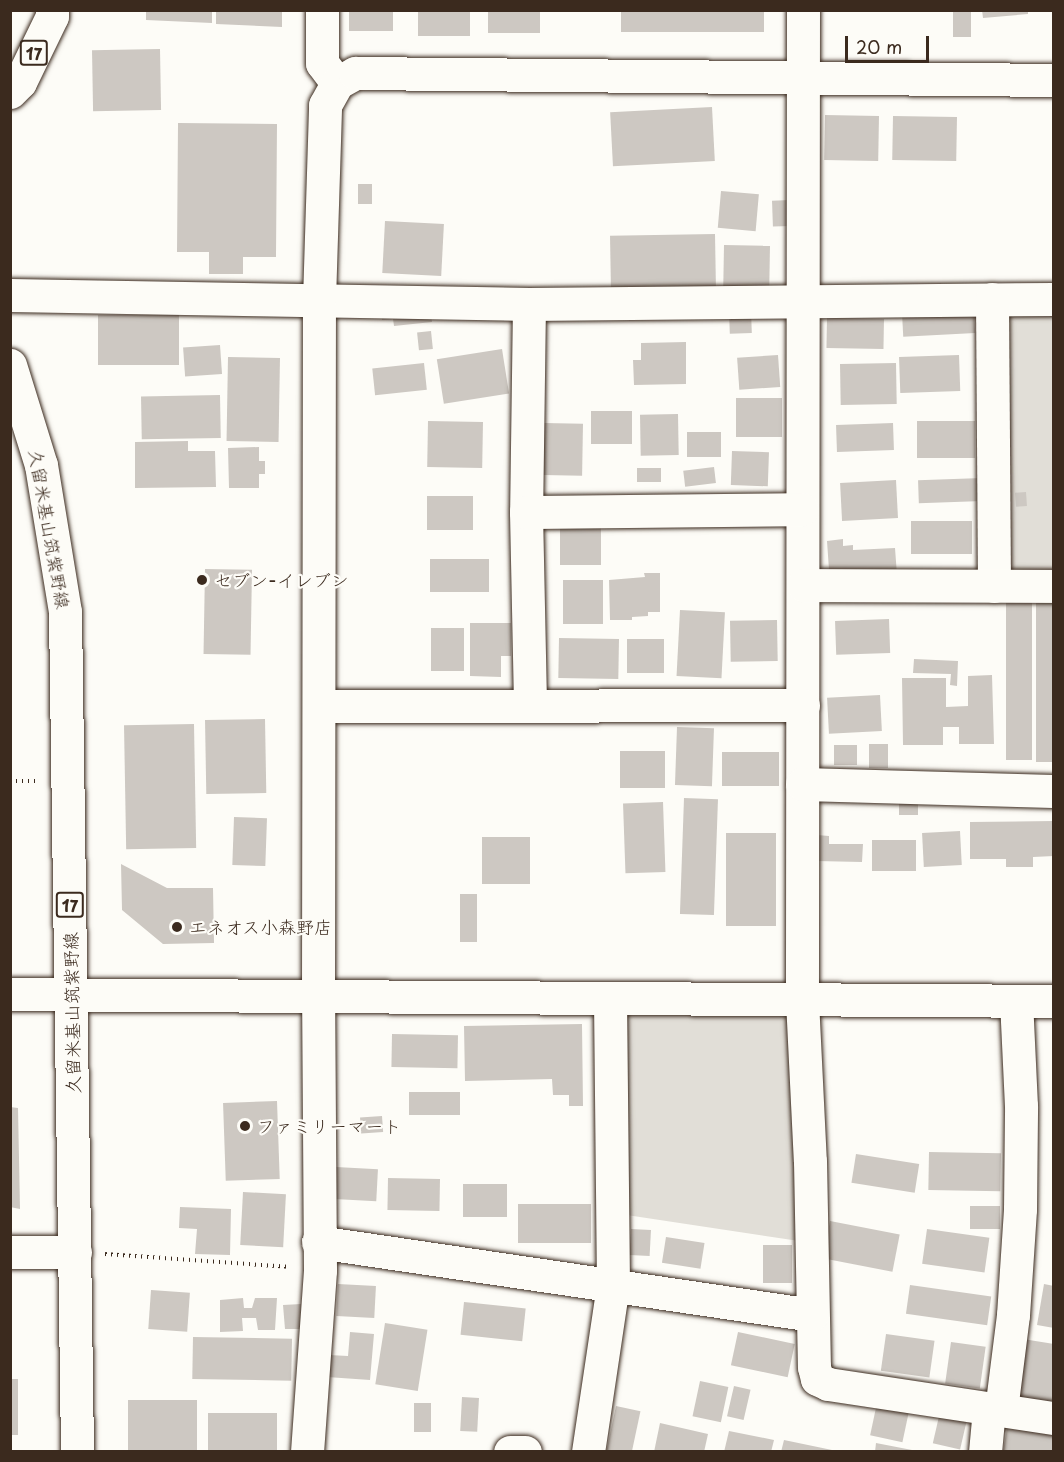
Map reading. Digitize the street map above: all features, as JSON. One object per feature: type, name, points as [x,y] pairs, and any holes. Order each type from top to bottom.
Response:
[{"type":"street","name":"17","points":[[10,92],[20,82],[52,16],[52,10]]},
{"type":"street","points":[[322,10],[322,63],[337,83]]},
{"type":"street","points":[[803,10],[802,1000],[810,1161],[812,1315],[817,1379],[828,1384],[1053,1418]]},
{"type":"street","points":[[307,1452],[319,1256],[319,300],[325,105],[337,83],[355,73],[1053,80]]},
{"type":"street","points":[[10,295],[529,304],[1053,299]]},
{"type":"street","points":[[992,299],[994,586]]},
{"type":"street","points":[[529,304],[526,512],[530,705]]},
{"type":"street","name":"久留米基山筑紫野線","points":[[10,365],[41,465],[65,612],[77,1452]]},
{"type":"street","points":[[526,512],[802,509]]},
{"type":"street","points":[[802,585],[1053,586]]},
{"type":"street","points":[[320,706],[802,705]]},
{"type":"street","points":[[802,784],[1053,791]]},
{"type":"street","points":[[10,994],[1053,1001]]},
{"type":"street","points":[[588,1452],[613,1285],[610,998]]},
{"type":"street","points":[[985,1452],[1013,1315],[1020,1209],[1021,1106],[1016,1001]]},
{"type":"street","points":[[10,1251],[75,1252]]},
{"type":"street","points":[[319,1256],[613,1285],[812,1315]]},
{"type":"street","points":[[510,1452],[513,1449],[525,1452]]},
{"type":"path","points":[[75,1252],[319,1256]]},
{"type":"shaded area","points":[[998,311],[1053,311],[1053,580],[998,580]]},
{"type":"shaded area","points":[[619,1007],[795,1009],[799,1241],[620,1214]]},
{"type":"building","points":[[146,10],[212,10],[212,23],[146,20]]},
{"type":"building","points":[[216,10],[282,10],[282,27],[216,24]]},
{"type":"building","points":[[349,10],[393,10],[393,31],[349,31]]},
{"type":"building","points":[[418,10],[470,10],[470,36],[418,36]]},
{"type":"building","points":[[488,10],[540,10],[540,33],[488,33]]},
{"type":"building","points":[[621,10],[764,10],[764,32],[621,32]]},
{"type":"building","points":[[953,10],[971,10],[971,37],[953,37]]},
{"type":"building","points":[[982,10],[1028,10],[1028,14],[983,18]]},
{"type":"building","points":[[160,49],[161,110],[93,111],[92,50]]},
{"type":"building","points":[[712,107],[715,161],[613,166],[610,112]]},
{"type":"building","points":[[825,115],[879,116],[878,161],[824,160]]},
{"type":"building","points":[[893,116],[957,117],[956,161],[892,160]]},
{"type":"building","points":[[178,123],[277,124],[276,257],[243,257],[243,274],[209,274],[209,252],[177,252]]},
{"type":"building","points":[[358,184],[372,184],[372,204],[358,204]]},
{"type":"building","points":[[721,191],[759,194],[756,231],[718,228]]},
{"type":"building","points":[[790,200],[791,226],[773,227],[772,201]]},
{"type":"building","points":[[385,221],[444,224],[441,276],[382,273]]},
{"type":"building","points":[[715,234],[716,288],[611,290],[610,236]]},
{"type":"building","points":[[724,245],[770,246],[769,292],[723,291]]},
{"type":"building","points":[[430,305],[432,322],[394,326],[393,319],[382,320],[381,310]]},
{"type":"building","points":[[751,310],[752,333],[730,334],[729,311]]},
{"type":"building","points":[[974,311],[975,333],[903,337],[902,315]]},
{"type":"building","points":[[98,315],[179,315],[179,365],[98,365]]},
{"type":"building","points":[[827,318],[884,319],[883,349],[826,348]]},
{"type":"building","points":[[431,331],[433,349],[419,350],[417,332]]},
{"type":"building","points":[[686,342],[686,384],[634,385],[633,360],[641,360],[641,343]]},
{"type":"building","points":[[220,345],[222,374],[185,377],[183,348]]},
{"type":"building","points":[[502,349],[509,393],[444,404],[437,359]]},
{"type":"building","points":[[778,355],[780,387],[739,390],[737,358]]},
{"type":"building","points":[[959,355],[960,391],[900,393],[899,357]]},
{"type":"building","points":[[228,357],[280,358],[279,442],[227,441]]},
{"type":"building","points":[[424,363],[427,390],[375,395],[372,368]]},
{"type":"building","points":[[896,363],[897,404],[841,405],[840,364]]},
{"type":"building","points":[[220,395],[221,438],[142,439],[141,396]]},
{"type":"building","points":[[736,398],[782,398],[782,437],[736,437]]},
{"type":"building","points":[[591,411],[632,411],[632,444],[591,444]]},
{"type":"building","points":[[678,414],[679,455],[641,456],[640,415]]},
{"type":"building","points":[[428,421],[483,422],[482,468],[427,467]]},
{"type":"building","points":[[917,421],[975,421],[975,458],[917,458]]},
{"type":"building","points":[[544,423],[583,424],[582,476],[543,475]]},
{"type":"building","points":[[893,423],[894,450],[837,452],[836,425]]},
{"type":"building","points":[[687,432],[721,432],[721,457],[687,457]]},
{"type":"building","points":[[188,441],[188,451],[215,451],[216,487],[135,488],[135,442]]},
{"type":"building","points":[[259,447],[259,461],[265,461],[265,474],[259,474],[259,488],[229,488],[228,448]]},
{"type":"building","points":[[732,451],[769,452],[768,486],[731,485]]},
{"type":"building","points":[[714,467],[716,483],[685,487],[683,471]]},
{"type":"building","points":[[637,468],[661,468],[661,482],[637,482]]},
{"type":"building","points":[[982,478],[983,501],[919,503],[918,480]]},
{"type":"building","points":[[896,480],[898,518],[842,521],[840,483]]},
{"type":"building","points":[[1026,492],[1027,506],[1016,507],[1015,493]]},
{"type":"building","points":[[427,496],[473,496],[473,530],[427,530]]},
{"type":"building","points":[[560,520],[601,520],[601,565],[560,565]]},
{"type":"building","points":[[911,521],[972,521],[972,554],[911,554]]},
{"type":"building","points":[[843,539],[843,546],[853,545],[853,550],[895,548],[897,575],[829,570],[827,541]]},
{"type":"building","points":[[430,559],[489,559],[489,592],[430,592]]},
{"type":"building","points":[[205,569],[252,570],[251,655],[204,654]]},
{"type":"building","points":[[644,573],[660,573],[660,612],[648,612],[648,616],[632,617],[632,620],[610,620],[609,580],[645,577]]},
{"type":"building","points":[[563,580],[603,580],[603,624],[563,624]]},
{"type":"building","points":[[1006,596],[1032,596],[1032,760],[1006,760]]},
{"type":"building","points":[[1036,599],[1054,599],[1054,762],[1036,762]]},
{"type":"building","points":[[680,610],[725,612],[721,678],[677,676]]},
{"type":"building","points":[[889,619],[890,653],[836,655],[835,621]]},
{"type":"building","points":[[777,620],[778,661],[731,662],[730,621]]},
{"type":"building","points":[[470,623],[511,623],[511,656],[501,656],[501,677],[470,676]]},
{"type":"building","points":[[431,628],[464,628],[464,671],[431,671]]},
{"type":"building","points":[[559,638],[619,639],[618,679],[558,678]]},
{"type":"building","points":[[627,639],[664,639],[664,673],[627,673]]},
{"type":"building","points":[[914,659],[958,661],[957,686],[950,685],[951,674],[913,673]]},
{"type":"building","points":[[992,675],[994,744],[959,744],[959,727],[943,727],[943,745],[903,745],[902,678],[946,678],[946,707],[968,706],[968,676]]},
{"type":"building","points":[[880,695],[882,731],[829,734],[827,698]]},
{"type":"building","points":[[265,719],[266,793],[206,794],[205,720]]},
{"type":"building","points":[[194,724],[196,848],[126,849],[124,725]]},
{"type":"building","points":[[677,727],[714,728],[712,786],[675,785]]},
{"type":"building","points":[[869,744],[888,744],[888,768],[869,768]]},
{"type":"building","points":[[834,745],[857,745],[857,765],[834,765]]},
{"type":"building","points":[[620,751],[665,751],[665,788],[620,788]]},
{"type":"building","points":[[722,752],[779,752],[779,786],[722,786]]},
{"type":"building","points":[[899,797],[918,797],[918,815],[899,815]]},
{"type":"building","points":[[684,798],[718,799],[714,915],[680,914]]},
{"type":"building","points":[[663,802],[665,872],[625,873],[623,803]]},
{"type":"building","points":[[234,817],[267,818],[265,866],[232,865]]},
{"type":"building","points":[[1054,821],[1054,856],[1033,857],[1033,867],[1006,867],[1006,859],[970,859],[970,822]]},
{"type":"building","points":[[960,831],[962,865],[924,867],[922,833]]},
{"type":"building","points":[[726,833],[776,833],[776,926],[726,926]]},
{"type":"building","points":[[817,835],[829,836],[829,844],[863,844],[862,862],[816,861]]},
{"type":"building","points":[[482,837],[530,837],[530,884],[482,884]]},
{"type":"building","points":[[872,840],[916,840],[916,871],[872,871]]},
{"type":"building","points":[[121,864],[167,888],[213,888],[214,943],[163,944],[122,910]]},
{"type":"building","points":[[460,894],[477,894],[477,942],[460,942]]},
{"type":"building","points":[[582,1024],[583,1106],[569,1106],[569,1095],[553,1095],[552,1079],[465,1081],[464,1026]]},
{"type":"building","points":[[392,1034],[458,1035],[457,1068],[391,1067]]},
{"type":"building","points":[[409,1092],[460,1092],[460,1115],[409,1115]]},
{"type":"building","points":[[277,1101],[280,1179],[226,1181],[223,1103]]},
{"type":"building","points":[[10,1107],[18,1108],[20,1209],[10,1207]]},
{"type":"building","points":[[382,1116],[383,1132],[361,1133],[360,1118]]},
{"type":"building","points":[[929,1152],[1001,1153],[1000,1191],[928,1190]]},
{"type":"building","points":[[856,1154],[919,1164],[915,1193],[851,1183]]},
{"type":"building","points":[[336,1167],[378,1169],[376,1201],[334,1199]]},
{"type":"building","points":[[388,1178],[440,1179],[439,1211],[387,1210]]},
{"type":"building","points":[[463,1184],[507,1184],[507,1217],[463,1217]]},
{"type":"building","points":[[243,1192],[286,1194],[283,1247],[240,1245]]},
{"type":"building","points":[[518,1204],[591,1204],[591,1243],[518,1243]]},
{"type":"building","points":[[970,1206],[1000,1206],[1000,1229],[970,1229]]},
{"type":"building","points":[[180,1207],[231,1209],[230,1255],[195,1254],[197,1229],[179,1228]]},
{"type":"building","points":[[830,1221],[900,1235],[892,1272],[823,1258]]},
{"type":"building","points":[[631,1229],[651,1230],[650,1256],[630,1255]]},
{"type":"building","points":[[927,1229],[989,1238],[985,1272],[922,1264]]},
{"type":"building","points":[[666,1237],[705,1243],[700,1269],[662,1263]]},
{"type":"building","points":[[763,1245],[792,1245],[792,1283],[763,1283]]},
{"type":"building","points":[[338,1284],[376,1286],[374,1318],[336,1316]]},
{"type":"building","points":[[1044,1284],[1054,1286],[1054,1328],[1037,1325]]},
{"type":"building","points":[[910,1285],[991,1296],[987,1325],[906,1314]]},
{"type":"building","points":[[151,1290],[190,1293],[187,1332],[148,1329]]},
{"type":"building","points":[[243,1298],[244,1308],[252,1308],[255,1298],[277,1298],[275,1330],[258,1330],[256,1318],[242,1318],[243,1331],[220,1332],[220,1300]]},
{"type":"building","points":[[464,1302],[526,1308],[522,1341],[461,1335]]},
{"type":"building","points":[[301,1304],[300,1329],[285,1329],[283,1305]]},
{"type":"building","points":[[385,1323],[427,1330],[418,1391],[375,1384]]},
{"type":"building","points":[[350,1332],[374,1334],[370,1380],[327,1377],[329,1355],[348,1356]]},
{"type":"building","points":[[738,1332],[795,1344],[788,1377],[731,1365]]},
{"type":"building","points":[[886,1334],[935,1341],[929,1377],[881,1371]]},
{"type":"building","points":[[193,1337],[292,1339],[291,1381],[192,1379]]},
{"type":"building","points":[[1023,1339],[1054,1344],[1054,1402],[1015,1396]]},
{"type":"building","points":[[951,1342],[986,1347],[980,1388],[945,1384]]},
{"type":"building","points":[[10,1379],[18,1379],[18,1435],[10,1435]]},
{"type":"building","points":[[700,1381],[728,1387],[721,1422],[693,1416]]},
{"type":"building","points":[[734,1386],[751,1390],[744,1420],[727,1416]]},
{"type":"building","points":[[462,1397],[479,1398],[477,1432],[460,1431]]},
{"type":"building","points":[[128,1400],[197,1400],[197,1452],[128,1452]]},
{"type":"building","points":[[414,1403],[431,1403],[431,1432],[414,1432]]},
{"type":"building","points":[[877,1403],[909,1410],[902,1442],[870,1435]]},
{"type":"building","points":[[616,1406],[640,1411],[632,1452],[606,1451]]},
{"type":"building","points":[[940,1412],[967,1418],[960,1449],[933,1443]]},
{"type":"building","points":[[208,1413],[277,1413],[277,1452],[208,1452]]},
{"type":"building","points":[[660,1423],[708,1434],[704,1452],[654,1452]]},
{"type":"building","points":[[1007,1428],[1054,1435],[1054,1452],[1003,1452]]},
{"type":"building","points":[[729,1431],[774,1440],[771,1452],[724,1452]]},
{"type":"building","points":[[784,1440],[832,1450],[832,1452],[781,1452]]},
{"type":"building","points":[[876,1443],[912,1450],[912,1452],[875,1452]]},
{"type":"place","name":"セブン-イレブン","points":[[202,580]]},
{"type":"place","name":"エネオス小森野店","points":[[177,927]]},
{"type":"place","name":"ファミリーマート","points":[[245,1126]]}]
